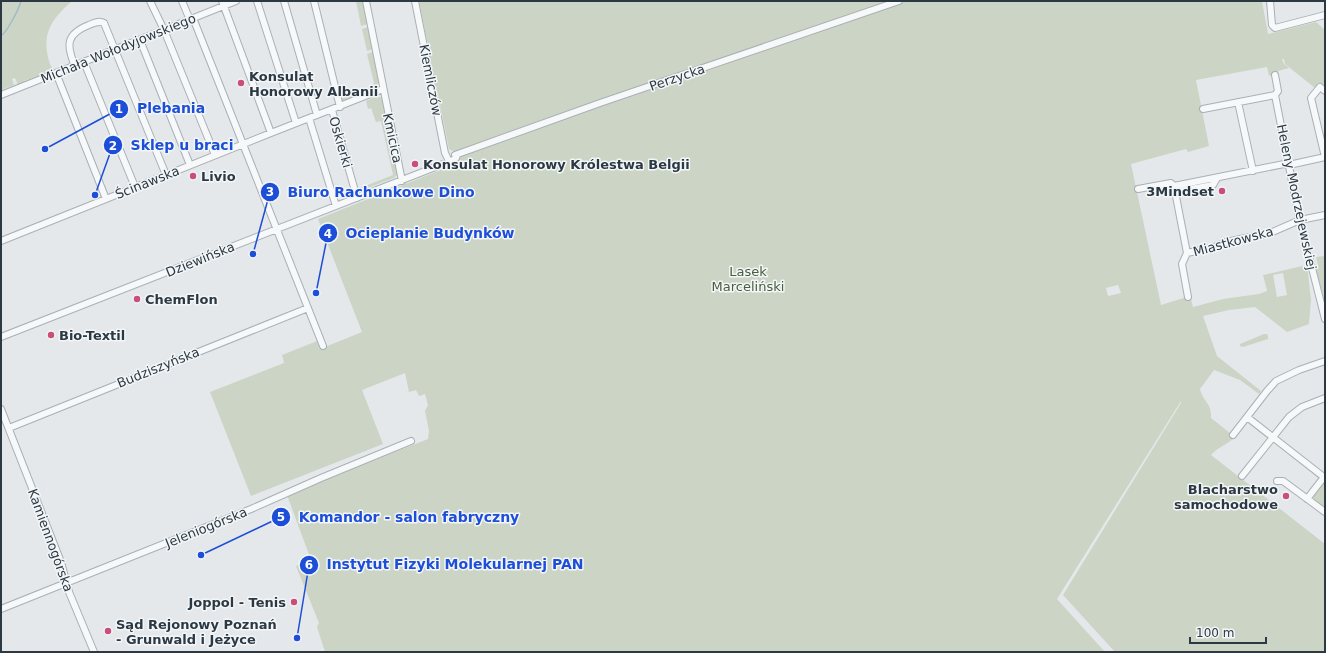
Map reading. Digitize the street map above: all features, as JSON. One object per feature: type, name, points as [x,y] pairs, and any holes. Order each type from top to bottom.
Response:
[{"type":"street","points":[[150,1],[164,30],[215,155]]},
{"type":"street","points":[[182,1],[192,19],[244,144],[324,346]]},
{"type":"street","name":"Michała Wołodyjowskiego","points":[[1,95],[192,19],[223,3],[236,1]]},
{"type":"street","points":[[257,1],[296,123]]},
{"type":"street","points":[[284,1],[316,115]]},
{"type":"street","points":[[314,1],[340,106]]},
{"type":"street","name":"Kmicica","points":[[366,1],[402,181]]},
{"type":"street","name":"Kiemliczów","points":[[415,1],[446,162]]},
{"type":"street","name":"Perzycka","points":[[457,155],[464,151],[572,112],[899,1]]},
{"type":"street","points":[[1270,1],[1272,25],[1274,28],[1325,15]]},
{"type":"street","points":[[223,3],[271,133]]},
{"type":"street","points":[[75,66],[69,51],[69,42],[71,38],[77,31],[87,26],[100,21],[104,23],[166,175]]},
{"type":"street","points":[[140,40],[190,165]]},
{"type":"street","points":[[84,62],[135,187]]},
{"type":"street","points":[[56,73],[106,199]]},
{"type":"street","name":"Heleny Modrzejewskiej","points":[[1275,75],[1278,91],[1275,95],[1300,220],[1325,319]]},
{"type":"street","points":[[1174,189],[1217,178],[1325,157],[1311,98],[1320,87],[1325,91]]},
{"type":"street","name":"Ścinawska","points":[[1,241],[383,89]]},
{"type":"street","points":[[1203,109],[1275,95]]},
{"type":"street","points":[[1238,102],[1253,171]]},
{"type":"street","name":"Oskierki","points":[[332,110],[357,198]]},
{"type":"street","points":[[309,118],[336,206]]},
{"type":"street","name":"Dziewińska","points":[[1,337],[277,228],[402,181],[446,162],[454,155],[457,155]]},
{"type":"street","points":[[1138,189],[1171,183],[1174,189],[1187,253],[1182,264],[1188,297]]},
{"type":"street","name":"Miastkowska","points":[[1187,253],[1215,247],[1226,242],[1270,233],[1300,220],[1325,215]]},
{"type":"street","name":"Budziszyńska","points":[[9,428],[308,308]]},
{"type":"street","points":[[1232,435],[1276,382],[1299,370],[1325,361]]},
{"type":"street","points":[[1242,476],[1293,413],[1302,407],[1325,398]]},
{"type":"street","name":"Kamiennogórska","points":[[1,409],[63,569],[69,592],[94,652]]},
{"type":"street","points":[[1247,417],[1325,478],[1308,498]]},
{"type":"street","name":"Jeleniogórska","points":[[1,609],[251,509],[314,480],[411,441]]},
{"type":"street","points":[[1277,480],[1283,481],[1325,512]]},
{"type":"green space","points":[[1,1],[72,1],[55,19],[48,32],[48,57],[54,70],[24,81],[18,85],[15,78],[12,79],[14,85],[1,90]]},
{"type":"green space","points":[[356,1],[364,1],[368,24],[361,26]]},
{"type":"green space","name":"Lasek Marceliński","points":[[419,1],[1262,1],[1268,34],[1316,22],[1325,30],[1325,87],[1319,83],[1315,88],[1285,64],[1284,59],[1282,59],[1284,64],[1289,68],[1278,71],[1278,74],[1269,76],[1267,67],[1196,80],[1209,146],[1188,152],[1186,149],[1131,164],[1161,305],[1190,296],[1193,307],[1223,299],[1259,294],[1267,291],[1263,275],[1307,265],[1311,300],[1309,324],[1287,332],[1255,307],[1229,310],[1203,316],[1217,356],[1261,391],[1259,394],[1240,380],[1214,370],[1200,389],[1209,406],[1211,418],[1235,437],[1211,455],[1325,544],[1325,652],[1115,652],[1063,595],[1181,401],[1057,599],[1105,652],[325,652],[317,627],[319,623],[296,566],[311,560],[287,495],[428,439],[429,431],[425,411],[428,405],[425,394],[419,396],[416,390],[409,392],[405,373],[362,390],[383,444],[251,496],[210,392],[284,363],[282,355],[317,341],[320,349],[362,332],[318,219],[448,167],[456,160],[454,152],[449,149]],"holes":[[[1283,273],[1287,295],[1277,297],[1273,275]],[[1118,285],[1121,293],[1108,296],[1106,288]]]},
{"type":"green space","points":[[368,27],[373,49],[367,51],[362,29]]},
{"type":"green space","points":[[373,52],[379,82],[375,88],[342,101],[341,98],[372,87],[374,83],[367,54]]},
{"type":"green space","points":[[377,96],[383,98],[398,174],[394,178],[362,190],[360,188],[393,175],[381,121],[376,122],[371,108],[368,109],[366,101]]},
{"type":"green space","points":[[1325,256],[1325,303],[1315,266],[1318,265],[1316,257]]},
{"type":"green space","points":[[1267,334],[1268,339],[1243,347],[1240,346],[1240,344]]},
{"type":"green space","points":[[1323,482],[1325,482],[1325,510],[1311,498]]},
{"type":"waterway","points":[[1,36],[4,34],[21,1]]},
{"type":"place","name":"Konsulat Honorowy Albanii","points":[[241,83]]},
{"type":"place","name":"Plebania","points":[[45,149]]},
{"type":"place","name":"Konsulat Honorowy Królestwa Belgii","points":[[415,164]]},
{"type":"place","name":"Livio","points":[[193,176]]},
{"type":"place","name":"3Mindset","points":[[1222,191]]},
{"type":"place","name":"Sklep u braci","points":[[95,195]]},
{"type":"place","name":"Biuro Rachunkowe Dino","points":[[253,254]]},
{"type":"place","name":"Ocieplanie Budynków","points":[[316,293]]},
{"type":"place","name":"ChemFlon","points":[[137,299]]},
{"type":"place","name":"Bio-Textil","points":[[51,335]]},
{"type":"place","name":"Blacharstwo samochodowe","points":[[1286,496]]},
{"type":"place","name":"Komandor - salon fabryczny","points":[[201,555]]},
{"type":"place","name":"Joppol - Tenis","points":[[294,602]]},
{"type":"place","name":"Sąd Rejonowy Poznań - Grunwald i Jeżyce","points":[[108,631]]},
{"type":"place","name":"Instytut Fizyki Molekularnej PAN","points":[[297,638]]}]
